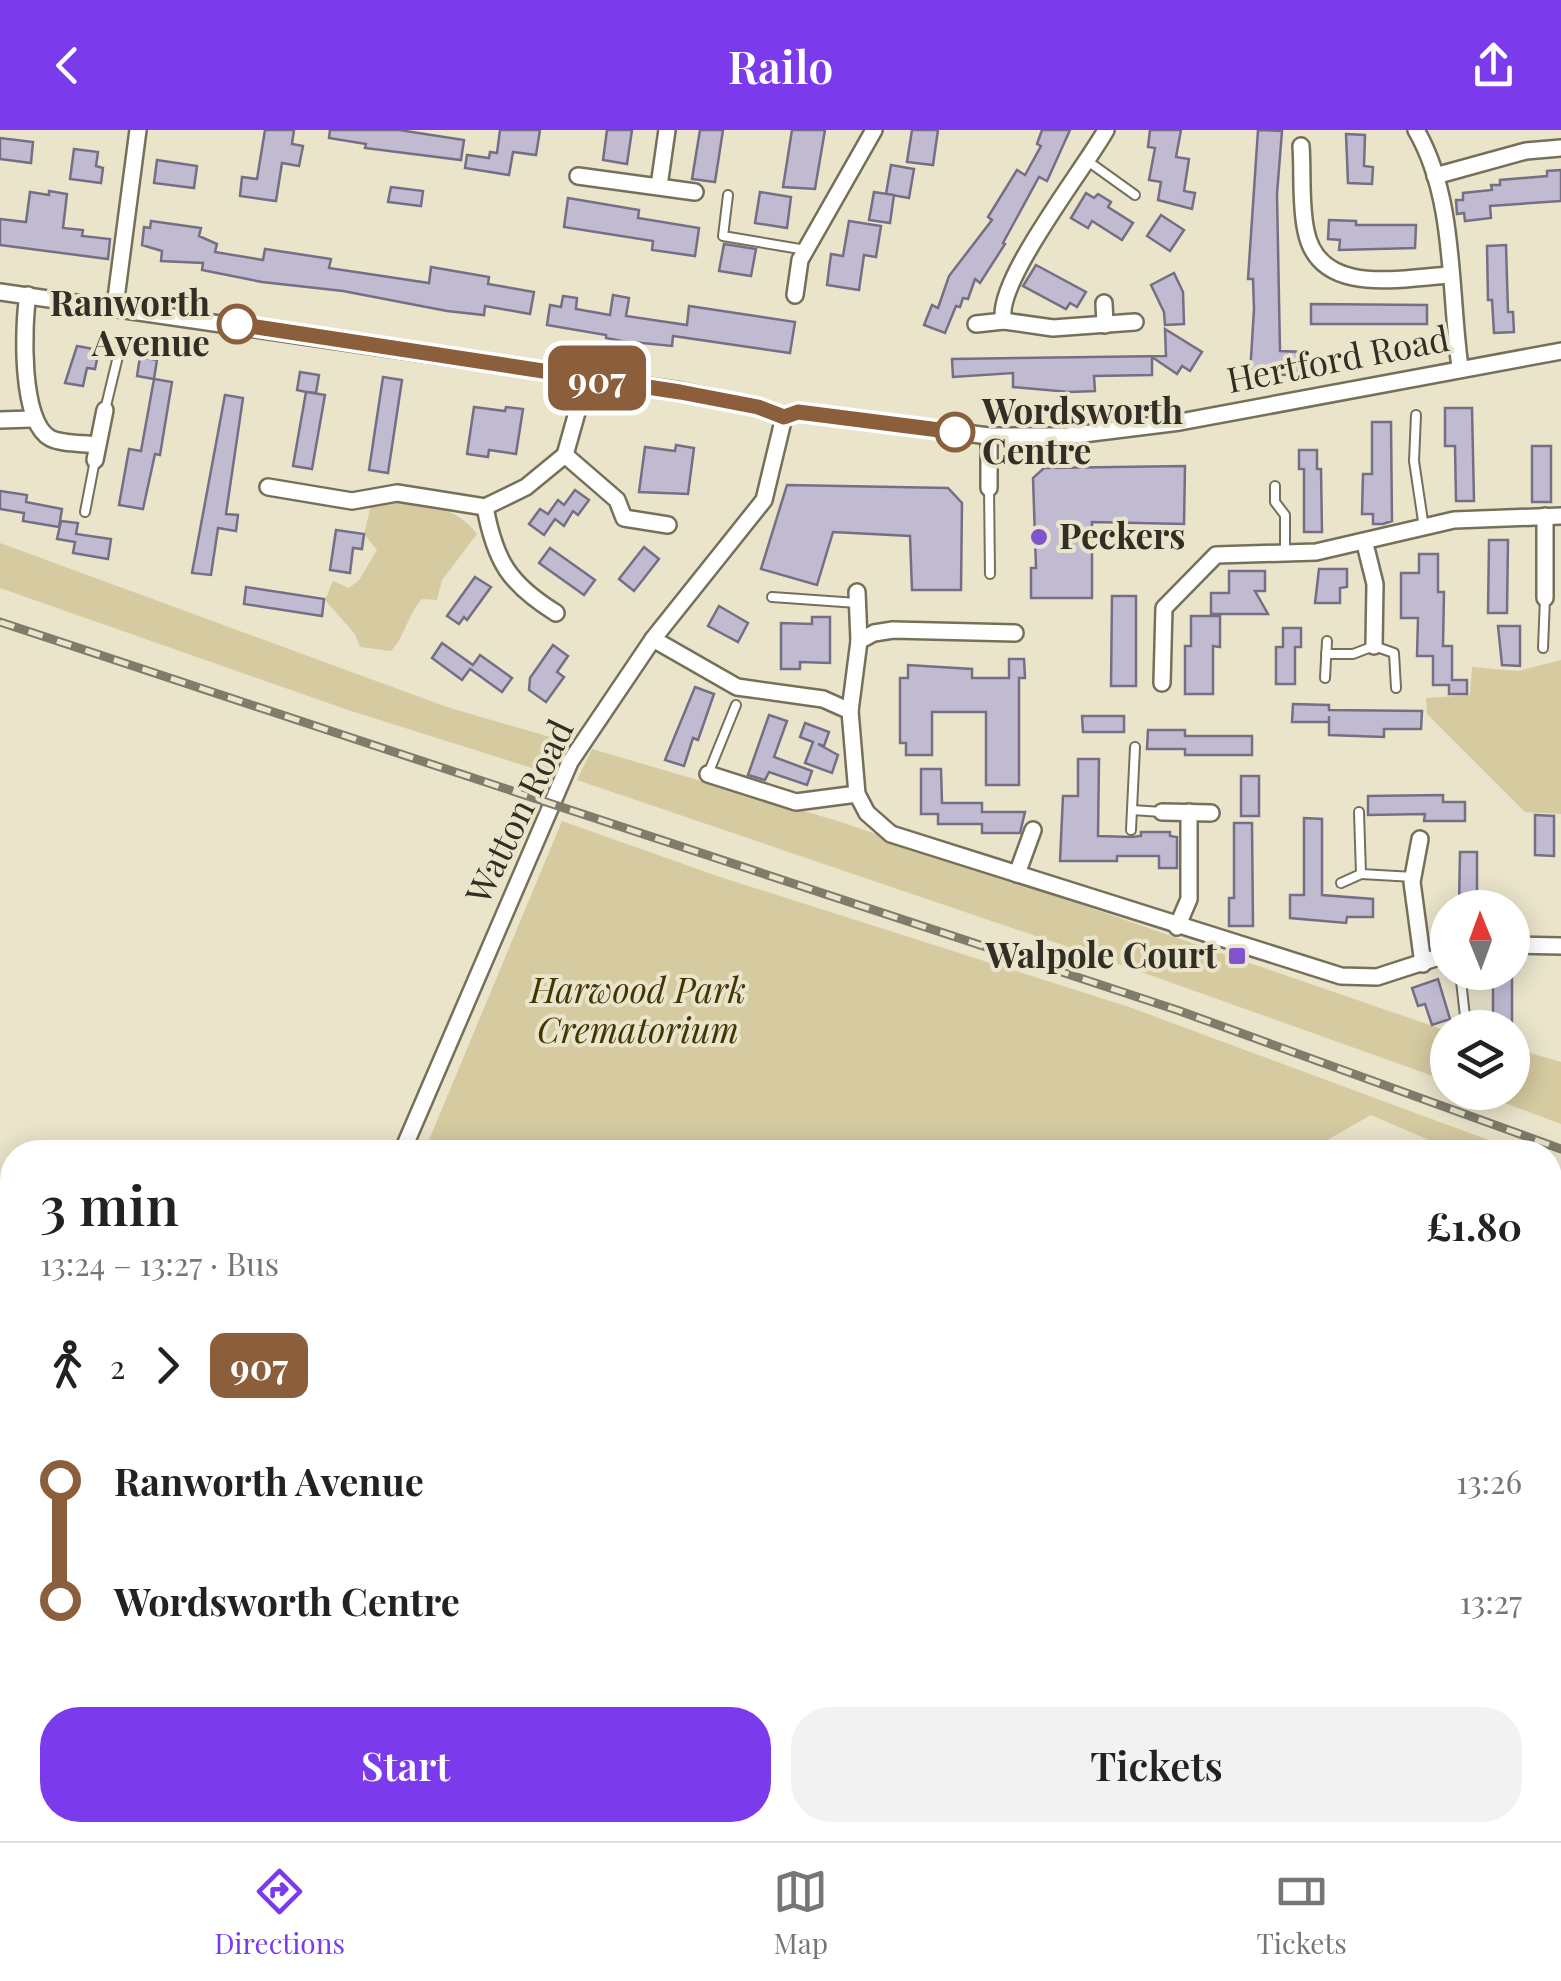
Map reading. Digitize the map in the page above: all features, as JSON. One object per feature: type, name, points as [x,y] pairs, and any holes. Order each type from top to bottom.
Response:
[{"type":"street","points":[[115,306],[138,130]]},
{"type":"street","points":[[659,186],[667,130]]},
{"type":"street","points":[[794,295],[806,250],[874,130]]},
{"type":"street","points":[[1004,322],[1001,311],[1013,275],[1106,130]]},
{"type":"street","points":[[1416,130],[1435,176],[1460,367]]},
{"type":"street","points":[[1301,146],[1305,227],[1311,249],[1331,272],[1353,280],[1450,275]]},
{"type":"street","points":[[1435,176],[1526,151],[1561,148]]},
{"type":"street","points":[[578,176],[695,192]]},
{"type":"street","points":[[1303,180],[1324,180]]},
{"type":"street","name":"Hertford Road","points":[[0,292],[587,377],[758,407],[784,417],[812,414],[1023,438],[1116,432],[1561,351]]},
{"type":"street","points":[[28,295],[24,320],[32,419],[50,439],[96,452],[106,410]]},
{"type":"street","points":[[1104,303],[1105,326]]},
{"type":"street","points":[[976,324],[1004,322],[1053,328],[1135,322]]},
{"type":"street","points":[[268,486],[352,500],[397,492],[485,508],[526,488],[565,455],[587,377]]},
{"type":"street","name":"Watton Road","points":[[407,1140],[570,762],[653,638],[764,500],[784,417]]},
{"type":"street","points":[[0,420],[32,419]]},
{"type":"street","points":[[989,436],[989,488]]},
{"type":"street","points":[[565,455],[617,500],[624,518],[668,525]]},
{"type":"street","points":[[485,508],[492,546],[502,568],[556,613]]},
{"type":"street","points":[[1162,682],[1161,623],[1171,598],[1216,555],[1284,555],[1365,544],[1424,528],[1484,518],[1553,516],[1554,567],[1545,598]]},
{"type":"street","points":[[1365,544],[1375,584],[1374,646]]},
{"type":"street","points":[[857,598],[858,641],[850,711],[857,794],[866,813],[891,834],[1341,976],[1377,977],[1430,962]]},
{"type":"street","points":[[858,641],[893,630],[1016,633]]},
{"type":"street","points":[[653,638],[737,686],[823,699],[850,711]]},
{"type":"street","points":[[708,774],[796,802],[857,794]]},
{"type":"street","points":[[1162,812],[1211,813]]},
{"type":"street","points":[[1177,927],[1189,900],[1189,812]]},
{"type":"street","points":[[1017,874],[1033,830]]},
{"type":"street","points":[[1420,839],[1414,877],[1424,964]]},
{"type":"street","points":[[1530,945],[1561,946]]},
{"type":"lane","points":[[1088,162],[1135,195]]},
{"type":"lane","points":[[728,195],[723,236],[806,250]]},
{"type":"lane","points":[[106,410],[120,348]]},
{"type":"lane","points":[[1416,415],[1414,461],[1424,528]]},
{"type":"lane","points":[[85,512],[96,452]]},
{"type":"lane","points":[[1275,486],[1275,502],[1284,515],[1284,555]]},
{"type":"lane","points":[[989,488],[990,574]]},
{"type":"lane","points":[[772,598],[857,598]]},
{"type":"lane","points":[[1543,648],[1545,598]]},
{"type":"lane","points":[[1326,641],[1326,678]]},
{"type":"lane","points":[[1326,654],[1353,654],[1374,646],[1394,653],[1396,688]]},
{"type":"lane","points":[[708,774],[736,705]]},
{"type":"lane","points":[[1131,830],[1136,747]]},
{"type":"lane","points":[[1132,810],[1162,812]]},
{"type":"lane","points":[[1358,812],[1361,874]]},
{"type":"lane","points":[[1341,883],[1361,874],[1414,877]]},
{"type":"green space","points":[[387,501],[425,504],[448,512],[477,534],[442,580],[437,600],[422,599],[391,651],[360,647],[355,634],[325,600],[333,581],[349,588],[359,580],[377,550],[364,534],[371,505]]},
{"type":"green space","points":[[0,543],[447,707],[567,742],[551,774],[348,710],[0,588]]},
{"type":"green space","points":[[1561,660],[1561,814],[1525,812],[1427,714],[1426,698],[1470,695],[1472,667],[1518,671]]},
{"type":"green space","points":[[592,749],[841,822],[1430,1025],[1430,1075],[1133,969],[577,780]]},
{"type":"green space","name":"Harwood Park Crematorium","points":[[562,821],[720,877],[1129,1007],[1489,1140],[1429,1140],[1371,1115],[1327,1140],[429,1140]]},
{"type":"green space","points":[[1530,1053],[1561,1062],[1561,1124],[1524,1110],[1530,1110]]},
{"type":"building","points":[[265,130],[294,130],[292,144],[303,146],[299,166],[282,163],[276,201],[240,196],[242,177],[257,179]]},
{"type":"building","points":[[330,130],[399,130],[464,140],[461,160],[365,148],[366,144],[329,138]]},
{"type":"building","points":[[500,130],[540,130],[536,155],[513,152],[509,175],[465,168],[467,155],[489,158],[490,152],[497,153]]},
{"type":"building","points":[[607,130],[632,130],[627,164],[603,160]]},
{"type":"building","points":[[700,130],[723,130],[715,182],[692,179]]},
{"type":"building","points":[[792,130],[825,130],[815,189],[783,187]]},
{"type":"building","points":[[912,130],[938,130],[933,165],[907,162]]},
{"type":"building","points":[[1042,130],[1070,130],[1047,181],[1039,177],[1005,244],[980,283],[975,279],[968,299],[963,298],[960,307],[956,306],[945,333],[924,325],[932,305],[938,308],[949,276],[992,220],[988,217],[1017,170],[1025,175],[1041,146],[1037,144]]},
{"type":"building","points":[[1150,130],[1181,130],[1176,157],[1189,159],[1184,191],[1195,193],[1192,209],[1158,200],[1161,182],[1149,180],[1155,148],[1148,147]]},
{"type":"building","points":[[1258,130],[1282,131],[1277,194],[1280,351],[1306,352],[1305,373],[1250,374],[1254,309],[1253,279],[1248,279]]},
{"type":"building","points":[[1346,134],[1365,135],[1364,166],[1373,167],[1372,184],[1348,183]]},
{"type":"building","points":[[0,138],[33,142],[31,163],[0,159]]},
{"type":"building","points":[[74,149],[98,152],[96,166],[103,168],[101,183],[70,179]]},
{"type":"building","points":[[157,160],[197,166],[194,188],[154,183]]},
{"type":"building","points":[[891,165],[914,169],[909,198],[886,194]]},
{"type":"building","points":[[1561,170],[1561,201],[1490,206],[1491,218],[1465,221],[1464,213],[1457,214],[1456,200],[1463,200],[1463,193],[1492,190],[1491,185],[1500,185],[1500,180],[1547,176],[1547,171]]},
{"type":"building","points":[[391,187],[423,191],[421,206],[388,202]]},
{"type":"building","points":[[49,191],[67,194],[63,228],[83,230],[82,236],[110,239],[108,259],[0,245],[0,219],[26,222],[30,192],[49,195]]},
{"type":"building","points":[[760,192],[791,197],[787,228],[755,223]]},
{"type":"building","points":[[874,192],[894,195],[890,223],[869,220]]},
{"type":"building","points":[[1086,193],[1094,198],[1098,194],[1111,202],[1108,207],[1133,223],[1122,240],[1092,221],[1088,228],[1071,218]]},
{"type":"building","points":[[568,198],[639,210],[638,218],[699,228],[695,256],[652,250],[653,241],[564,227]]},
{"type":"building","points":[[1161,215],[1184,230],[1170,251],[1147,236]]},
{"type":"building","points":[[1329,220],[1356,221],[1356,225],[1416,225],[1415,248],[1339,250],[1340,240],[1328,239]]},
{"type":"building","points":[[151,221],[201,228],[199,236],[217,244],[215,252],[263,260],[265,249],[331,259],[329,268],[429,283],[431,267],[489,277],[488,284],[534,292],[530,314],[485,306],[484,315],[447,311],[343,291],[262,282],[202,270],[203,263],[161,261],[162,251],[142,245],[144,227],[150,228]]},
{"type":"building","points":[[849,221],[881,226],[876,257],[864,255],[859,290],[827,285],[831,254],[843,256]]},
{"type":"building","points":[[724,244],[756,249],[751,276],[719,271]]},
{"type":"building","points":[[1506,245],[1508,312],[1513,312],[1514,332],[1494,333],[1492,300],[1488,300],[1487,246]]},
{"type":"building","points":[[1036,265],[1086,292],[1077,307],[1070,303],[1066,309],[1023,286]]},
{"type":"building","points":[[1174,273],[1183,292],[1184,324],[1165,325],[1164,312],[1151,285]]},
{"type":"building","points":[[613,295],[629,298],[626,316],[687,325],[689,306],[795,322],[790,353],[673,336],[672,346],[622,341],[547,325],[550,305],[561,307],[563,296],[577,298],[576,309],[610,315]]},
{"type":"building","points":[[1311,304],[1427,305],[1427,324],[1311,324]]},
{"type":"building","points":[[1165,329],[1202,352],[1190,371],[1182,366],[1177,374],[1152,357],[1152,375],[1094,376],[1095,391],[1069,392],[1013,387],[1013,373],[953,377],[952,359],[1166,356]]},
{"type":"building","points":[[77,346],[99,350],[95,369],[87,368],[83,386],[65,383]]},
{"type":"building","points":[[140,357],[157,360],[154,379],[137,376]]},
{"type":"building","points":[[300,372],[319,375],[316,393],[307,392],[325,395],[312,469],[293,466],[306,392],[297,390]]},
{"type":"building","points":[[383,377],[402,380],[388,473],[369,470]]},
{"type":"building","points":[[154,379],[172,382],[160,455],[155,454],[143,509],[119,505],[129,449],[141,451]]},
{"type":"building","points":[[225,395],[243,398],[226,514],[238,515],[236,531],[218,528],[211,575],[192,573]]},
{"type":"building","points":[[474,407],[523,409],[516,454],[489,450],[488,457],[467,454]]},
{"type":"building","points":[[1445,408],[1472,408],[1474,501],[1456,501],[1455,446],[1445,446]]},
{"type":"building","points":[[1372,422],[1391,422],[1392,521],[1383,524],[1373,524],[1373,514],[1362,514],[1363,474],[1372,474]]},
{"type":"building","points":[[676,445],[694,448],[688,494],[639,492],[645,447],[675,451]]},
{"type":"building","points":[[1532,446],[1551,446],[1551,502],[1532,502]]},
{"type":"building","points":[[1299,450],[1317,450],[1322,532],[1304,532],[1304,469],[1299,469]]},
{"type":"building","points":[[1185,466],[1184,524],[1092,522],[1092,598],[1031,598],[1031,568],[1036,568],[1033,478],[1044,468]]},
{"type":"building","points":[[787,485],[948,488],[962,503],[961,590],[912,590],[910,536],[833,532],[817,585],[761,569]]},
{"type":"building","points":[[575,490],[589,500],[578,515],[573,511],[564,526],[555,519],[544,535],[529,524],[540,509],[548,514],[558,500],[564,505]]},
{"type":"building","points":[[0,491],[27,495],[26,502],[62,509],[59,527],[23,521],[24,513],[0,509]]},
{"type":"building","points":[[61,521],[78,523],[76,534],[111,539],[108,559],[73,553],[75,542],[57,539]]},
{"type":"building","points":[[336,530],[364,534],[362,549],[353,548],[350,573],[330,570]]},
{"type":"building","points":[[1489,540],[1508,540],[1507,613],[1488,613]]},
{"type":"building","points":[[644,547],[659,559],[634,591],[619,579]]},
{"type":"building","points":[[550,548],[595,580],[584,595],[539,563]]},
{"type":"building","points":[[1419,554],[1438,554],[1438,592],[1444,592],[1443,646],[1452,646],[1452,680],[1467,680],[1467,694],[1449,694],[1449,685],[1433,685],[1433,656],[1417,656],[1418,618],[1401,618],[1401,573],[1419,573]]},
{"type":"building","points":[[1319,569],[1347,569],[1347,587],[1340,588],[1340,603],[1315,603]]},
{"type":"building","points":[[1229,571],[1265,571],[1265,591],[1255,591],[1268,614],[1211,614],[1211,593],[1229,593]]},
{"type":"building","points":[[475,577],[491,587],[467,620],[464,617],[459,624],[447,616]]},
{"type":"building","points":[[246,587],[324,599],[322,616],[244,604]]},
{"type":"building","points":[[1112,596],[1136,596],[1136,686],[1111,686]]},
{"type":"building","points":[[719,606],[748,623],[738,642],[708,626]]},
{"type":"building","points":[[1191,616],[1220,616],[1220,647],[1213,646],[1213,694],[1185,694],[1185,646],[1191,646]]},
{"type":"building","points":[[812,617],[830,617],[830,663],[800,662],[800,669],[781,669],[781,623],[812,624]]},
{"type":"building","points":[[1498,626],[1520,626],[1520,666],[1502,665]]},
{"type":"building","points":[[1283,628],[1301,628],[1301,647],[1295,647],[1295,684],[1276,684],[1276,647],[1283,647]]},
{"type":"building","points":[[442,643],[473,665],[480,655],[512,678],[502,692],[470,669],[462,680],[432,658]]},
{"type":"building","points":[[553,645],[568,656],[557,672],[564,677],[546,702],[529,690],[530,678]]},
{"type":"building","points":[[1009,659],[1024,659],[1025,678],[1019,678],[1019,785],[986,785],[986,712],[932,712],[932,755],[906,755],[906,743],[900,743],[900,678],[908,678],[908,665],[972,669],[972,678],[1009,678]]},
{"type":"building","points":[[695,687],[714,694],[684,766],[665,760]]},
{"type":"building","points":[[1293,704],[1329,705],[1329,710],[1422,711],[1421,729],[1384,729],[1384,737],[1329,735],[1329,722],[1292,722]]},
{"type":"building","points":[[769,715],[787,721],[774,757],[812,771],[807,785],[769,772],[765,780],[748,775]]},
{"type":"building","points":[[1082,716],[1124,716],[1124,732],[1083,732]]},
{"type":"building","points":[[805,723],[829,732],[824,746],[818,744],[838,755],[832,773],[805,763],[813,742],[800,737]]},
{"type":"building","points":[[1148,730],[1185,730],[1185,736],[1252,736],[1252,755],[1185,755],[1185,749],[1147,749]]},
{"type":"building","points":[[1078,759],[1099,759],[1098,836],[1170,832],[1170,836],[1177,837],[1177,868],[1159,868],[1159,856],[1060,861],[1063,796],[1078,796]]},
{"type":"building","points":[[921,769],[941,769],[942,803],[982,803],[982,812],[1025,812],[1020,833],[982,833],[982,824],[938,824],[938,814],[921,814]]},
{"type":"building","points":[[1241,776],[1259,776],[1259,816],[1241,816]]},
{"type":"building","points":[[1443,795],[1443,802],[1465,802],[1465,821],[1424,821],[1425,814],[1368,815],[1368,796]]},
{"type":"building","points":[[1535,815],[1554,816],[1554,856],[1535,855]]},
{"type":"building","points":[[1304,818],[1322,819],[1322,895],[1373,899],[1373,917],[1347,917],[1346,923],[1290,918],[1290,895],[1304,895]]},
{"type":"building","points":[[1234,823],[1252,823],[1253,926],[1229,926],[1229,898],[1234,898]]},
{"type":"building","points":[[1460,852],[1477,852],[1477,890],[1459,890]]},
{"type":"building","points":[[1430,982],[1430,990],[1441,990],[1447,1010],[1430,1010],[1430,1019],[1425,1004],[1418,1006],[1412,988]]},
{"type":"building","points":[[1493,990],[1512,990],[1512,1010],[1493,1010]]},
{"type":"railway","points":[[0,622],[1177,1010],[1536,1140]]},
{"type":"bus line","name":"907","points":[[237,324],[680,392],[758,407],[784,417],[798,412],[955,432]]},
{"type":"place","name":"Ranworth Avenue","points":[[237,324]]},
{"type":"place","name":"Wordsworth Centre","points":[[955,432]]},
{"type":"place","name":"Peckers","points":[[1039,537]]},
{"type":"place","name":"Walpole Court","points":[[1237,956]]}]
